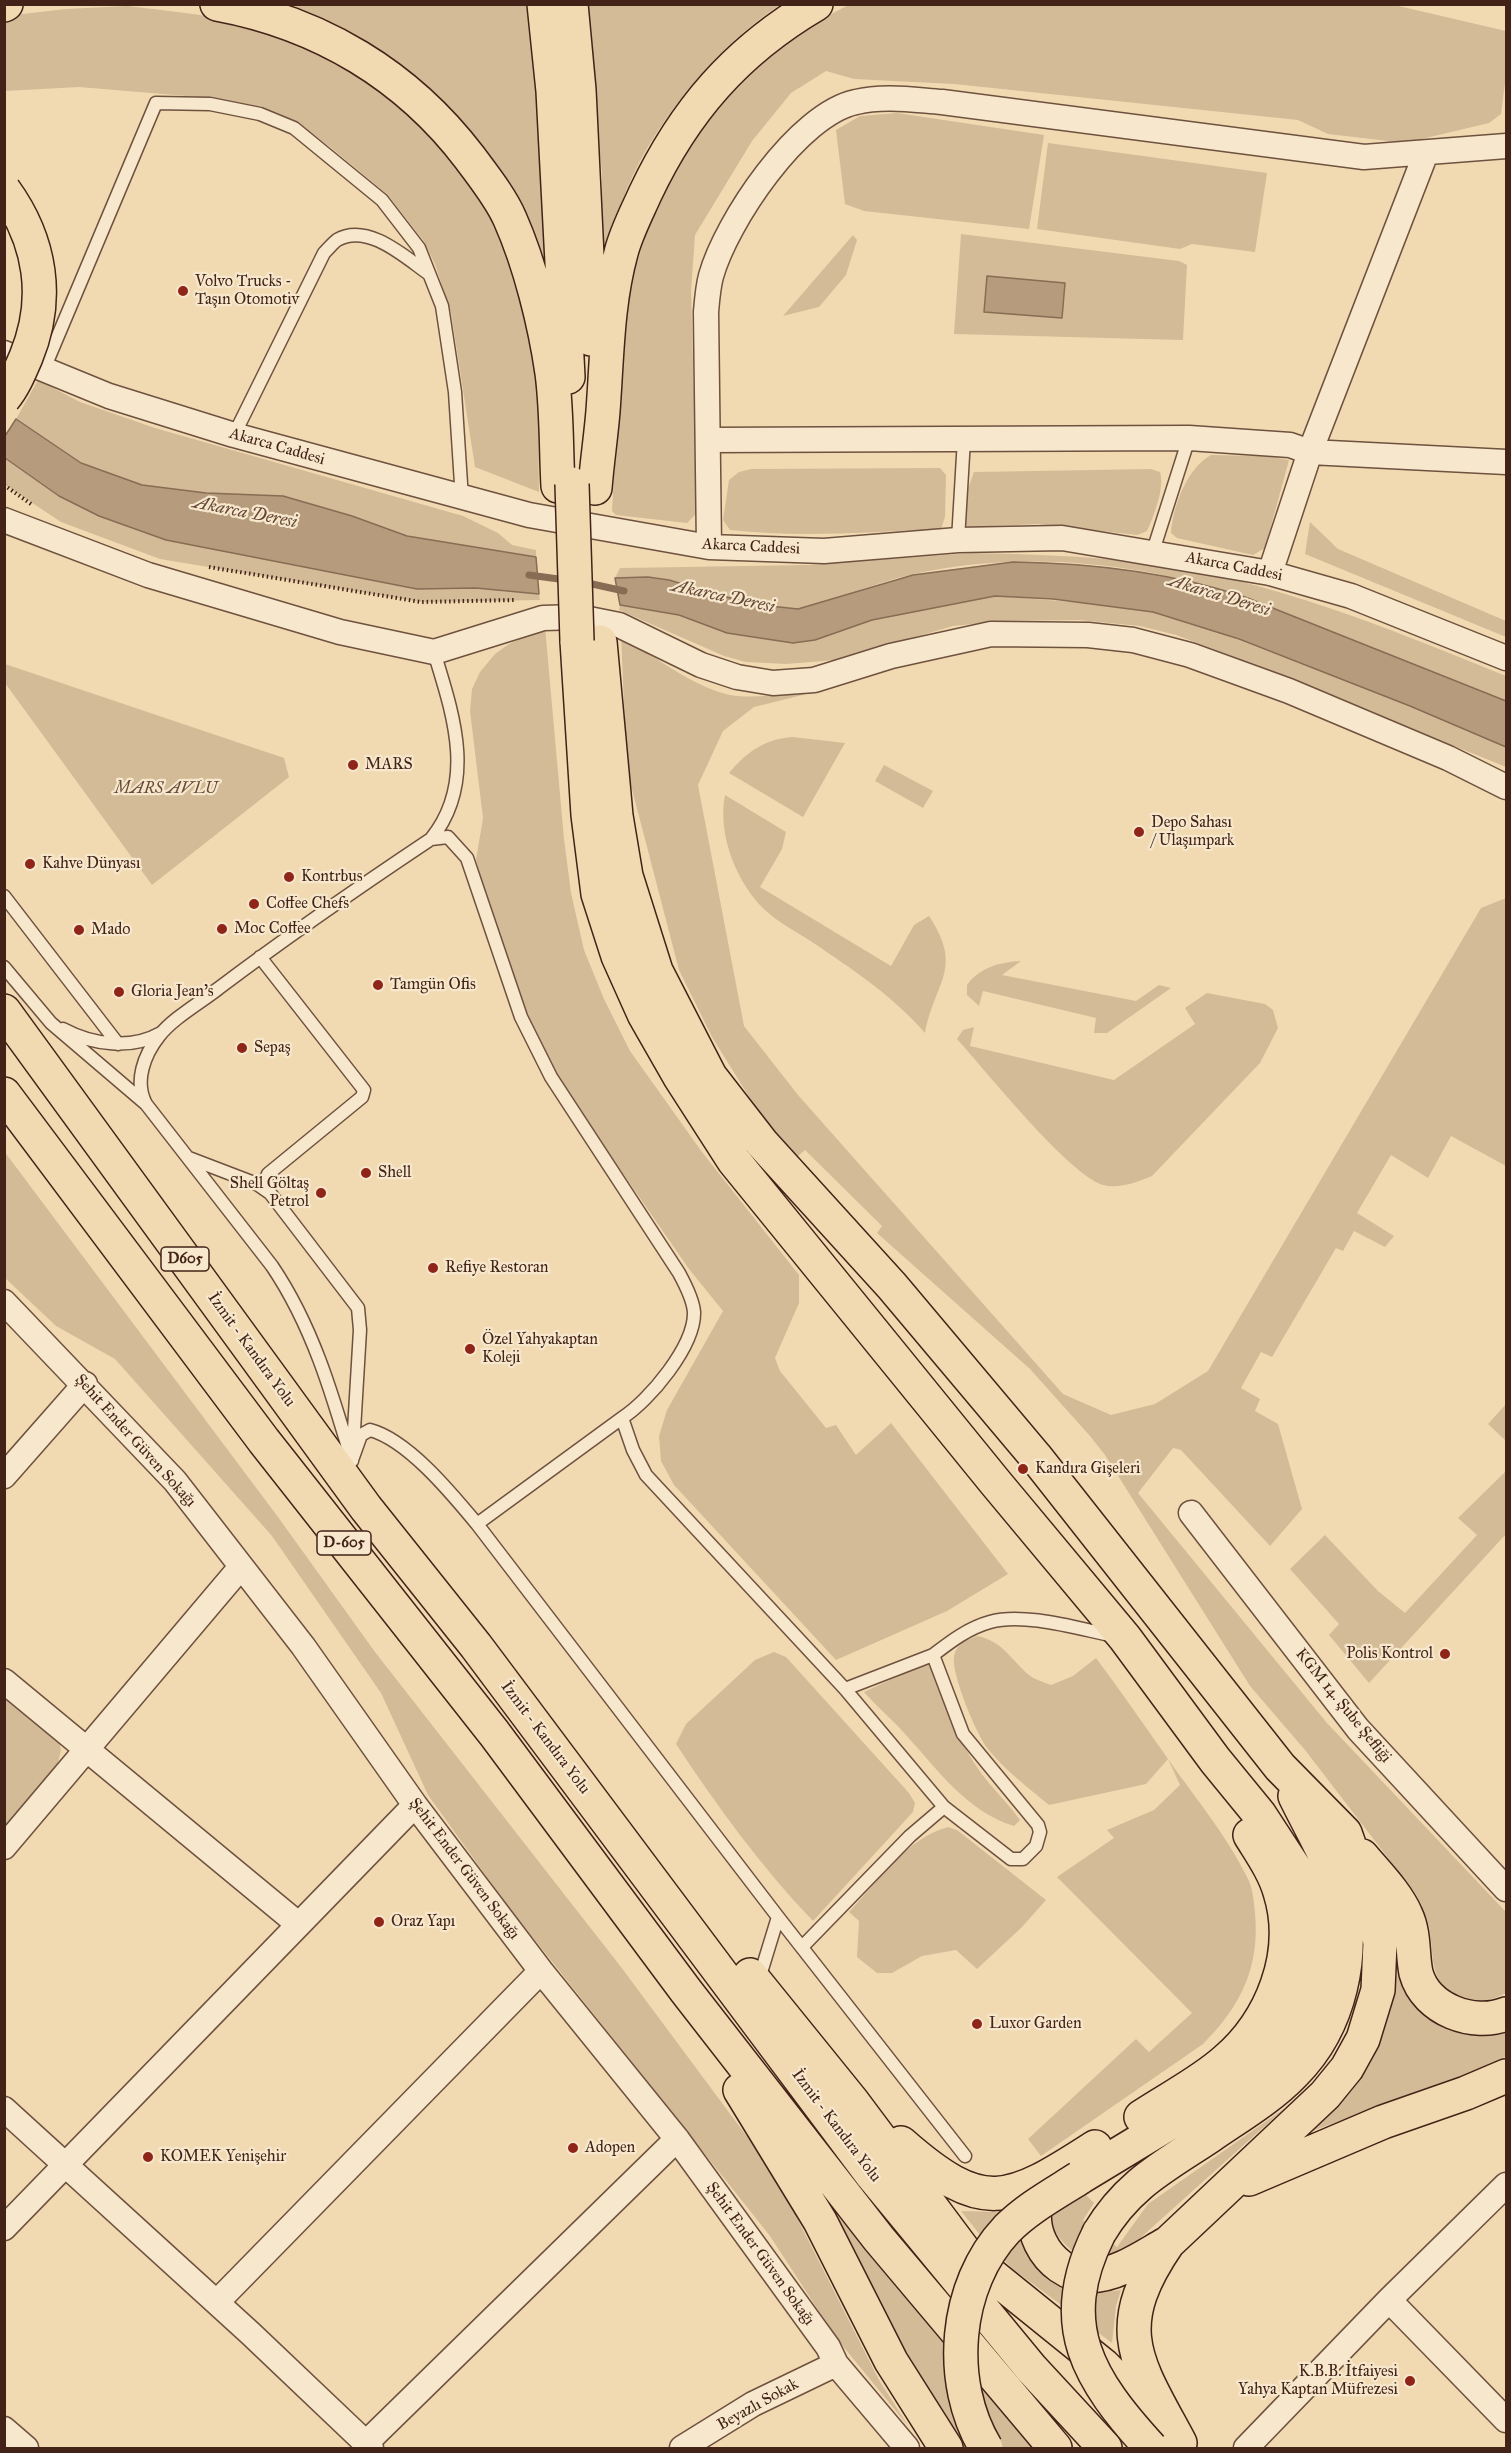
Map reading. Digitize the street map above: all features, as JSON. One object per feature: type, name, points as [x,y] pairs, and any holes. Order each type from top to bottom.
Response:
[{"type":"main road","points":[[217,4],[256,12],[320,35],[362,57],[415,96],[450,131],[482,173],[510,218],[533,287],[575,486]]},
{"type":"main road","points":[[544,4],[553,91],[575,486],[589,641],[626,876],[656,971],[710,1076],[762,1143],[892,1286],[1035,1456],[1280,1767],[1345,1833],[1403,1908],[1411,1928],[1418,1978],[1430,1996],[1446,2009],[1473,2019],[1490,2020],[1506,2014]]},
{"type":"main road","points":[[571,4],[579,90],[590,294],[575,486]]},
{"type":"main road","points":[[575,486],[603,413],[607,328],[621,252],[664,153],[701,99],[738,61],[789,20],[816,4]]},
{"type":"main road","points":[[4,190],[17,208],[29,235],[39,270],[41,289],[40,308],[31,343],[19,372],[4,398]]},
{"type":"main road","points":[[589,641],[588,815],[598,894],[618,956],[644,1014],[734,1161],[994,1482],[1125,1638],[1215,1760],[1260,1815],[1305,1884],[1314,1911],[1316,1935],[1314,1962],[1308,1989],[1293,2024],[1258,2066],[1193,2111],[1043,2188],[1033,2217],[1045,2250],[1061,2267],[1087,2276],[1107,2274],[1168,2243]]},
{"type":"main road","name":"İzmit - Kandıra Yolu","points":[[4,1011],[366,1508],[476,1646],[872,2175],[1031,2368],[1105,2448]]},
{"type":"main road","name":"D-605","points":[[4,1094],[264,1441],[494,1733],[686,1991]]},
{"type":"main road","points":[[476,1646],[578,1748],[757,1985],[852,2101],[968,2256],[1103,2365],[1172,2446]]},
{"type":"main road","points":[[1172,2446],[1102,2389],[1084,2347],[1079,2314],[1081,2280],[1089,2253],[1099,2233],[1120,2202],[1142,2181],[1256,2105],[1287,2080],[1321,2037],[1334,2008],[1347,1948],[1343,1904],[1331,1869],[1280,1767]]},
{"type":"main road","points":[[1172,2446],[1142,2373],[1132,2334],[1138,2299],[1152,2266],[1168,2243],[1325,2096],[1355,2056],[1368,2027],[1380,1979],[1380,1943],[1376,1922],[1345,1833]]},
{"type":"main road","points":[[686,1991],[879,2239],[1008,2396],[1055,2448]]},
{"type":"main road","points":[[686,1991],[737,2085],[820,2221],[891,2361],[946,2448]]},
{"type":"main road","points":[[1222,2191],[1383,2122],[1466,2094],[1506,2076]]},
{"type":"main road","points":[[852,2101],[932,2171],[972,2192],[1006,2193],[1072,2172]]},
{"type":"main road","points":[[986,2448],[971,2417],[962,2372],[962,2331],[971,2289],[985,2258],[1006,2230],[1072,2172]]},
{"type":"street","points":[[709,547],[706,312],[711,275],[744,205],[762,180],[802,134],[834,111],[854,102],[882,98],[942,102],[1364,157],[1426,153],[1506,142]]},
{"type":"street","points":[[1270,573],[1310,452],[1426,153]]},
{"type":"street","name":"Akarca Caddesi","points":[[4,352],[110,396],[234,435],[462,499],[529,515],[709,547],[824,551],[958,540],[1062,538],[1153,551],[1270,573],[1351,596],[1506,658]]},
{"type":"street","points":[[709,440],[1189,438],[1290,446],[1310,452],[1506,462]]},
{"type":"street","points":[[5,521],[148,576],[331,629],[434,652],[543,618],[579,617],[619,625],[701,665],[737,677],[773,683],[814,680],[891,656],[991,634],[1088,635],[1133,640],[1190,655],[1289,692],[1448,758],[1506,787]]},
{"type":"street","name":"Şehit Ender Güven Sokağı","points":[[4,1302],[85,1384],[175,1481],[240,1568],[303,1646],[415,1805],[541,1971],[677,2139],[828,2347],[836,2364],[908,2448]]},
{"type":"street","points":[[4,1476],[85,1384]]},
{"type":"street","name":"KGM 14. Şube Şefliği","points":[[1191,1513],[1364,1736],[1506,1889]]},
{"type":"street","points":[[4,1847],[85,1748],[240,1568]]},
{"type":"street","points":[[4,1681],[298,1924]]},
{"type":"street","points":[[4,2228],[415,1805]]},
{"type":"street","points":[[217,2302],[541,1971]]},
{"type":"street","points":[[4,2109],[217,2302],[369,2446],[677,2139]]},
{"type":"street","points":[[1246,2448],[1389,2300],[1506,2185]]},
{"type":"street","points":[[1389,2300],[1506,2420]]},
{"type":"street","name":"Beyazlı Sokak","points":[[682,2448],[753,2404],[836,2364]]},
{"type":"street","points":[[4,2429],[26,2448]]},
{"type":"lane","points":[[44,369],[156,103],[210,104],[260,114],[294,128],[381,200],[419,248],[442,306],[455,392],[462,499]]},
{"type":"lane","points":[[234,435],[324,253],[338,240],[357,235],[378,240],[430,275]]},
{"type":"lane","points":[[1153,551],[1189,438]]},
{"type":"lane","points":[[958,540],[964,439]]},
{"type":"lane","points":[[146,1104],[141,1091],[141,1073],[150,1050],[162,1032],[260,957],[431,838],[445,820],[452,804],[456,784],[457,748],[455,718],[434,652]]},
{"type":"lane","points":[[431,838],[448,837],[467,858],[521,1017],[551,1077],[680,1273],[690,1296],[693,1319],[684,1344],[652,1393],[622,1418],[477,1524]]},
{"type":"lane","points":[[4,896],[118,1044]]},
{"type":"lane","points":[[260,957],[364,1090],[362,1096],[268,1174],[265,1182],[270,1193],[358,1308],[360,1330],[352,1460]]},
{"type":"lane","points":[[4,967],[40,1011],[146,1104],[272,1266],[288,1291],[323,1367],[366,1508]]},
{"type":"lane","points":[[40,1011],[74,1034],[118,1044],[162,1032]]},
{"type":"lane","points":[[188,1157],[257,1184],[270,1193]]},
{"type":"lane","points":[[622,1418],[633,1450],[646,1474],[845,1689],[944,1807],[1011,1859],[1023,1859],[1036,1846],[1040,1832],[1035,1818],[1006,1788],[963,1734],[933,1655]]},
{"type":"lane","points":[[352,1460],[361,1435],[370,1430],[376,1431],[435,1474],[477,1524],[778,1917],[803,1946],[965,2156]]},
{"type":"lane","points":[[845,1689],[933,1655],[973,1629],[991,1622],[1017,1618],[1125,1638]]},
{"type":"lane","points":[[803,1946],[910,1836],[944,1807]]},
{"type":"lane","points":[[757,1985],[778,1917]]},
{"type":"path","points":[[4,485],[32,504]]},
{"type":"path","points":[[206,566],[421,602],[523,600]]},
{"type":"green space","points":[[850,4],[1390,4],[1506,31],[1506,76],[1501,114],[1489,123],[1405,143],[1328,134],[1298,120],[954,84],[854,79],[826,71],[791,93],[752,141],[695,235],[691,291],[697,503],[695,515],[687,523],[616,515],[612,511],[621,357],[627,309],[634,272],[655,206],[699,126],[763,57],[809,26]]},
{"type":"green space","points":[[278,5],[526,5],[539,89],[554,307],[496,169]]},
{"type":"green space","points":[[584,5],[780,5],[756,22],[709,66],[666,119],[633,175],[619,212],[602,274],[602,173]]},
{"type":"green space","points":[[127,6],[241,22],[305,43],[334,60],[396,104],[425,129],[450,156],[471,185],[489,216],[517,285],[537,374],[539,492],[475,467],[451,313],[435,264],[423,240],[387,194],[330,147],[296,122],[262,107],[211,98],[79,87],[5,91],[5,16],[66,9]]},
{"type":"green space","points":[[897,113],[1044,135],[1029,229],[864,211],[845,204],[836,130],[860,116]]},
{"type":"green space","points":[[1048,143],[1267,173],[1255,252],[1192,244],[1180,249],[1037,229]]},
{"type":"green space","points":[[961,234],[1179,261],[1187,265],[1183,340],[954,334]]},
{"type":"green space","points":[[853,235],[857,240],[846,275],[819,307],[783,316]]},
{"type":"green space","points":[[38,380],[80,402],[155,428],[463,516],[498,533],[512,545],[536,550],[536,557],[407,536],[352,516],[283,496],[206,493],[142,485],[81,463],[16,419]]},
{"type":"green space","points":[[1211,455],[1265,456],[1289,460],[1265,548],[1253,555],[1177,538],[1171,533],[1178,500],[1188,478],[1202,461]]},
{"type":"green space","points":[[4,458],[59,496],[99,516],[166,540],[417,589],[476,588],[539,594],[540,600],[421,602],[160,559],[61,522],[5,485]]},
{"type":"green space","points":[[940,468],[946,475],[945,517],[941,529],[783,534],[730,530],[723,520],[729,480],[739,472],[751,469]]},
{"type":"green space","points":[[1151,469],[1160,472],[1160,493],[1147,531],[1137,535],[1038,524],[969,527],[964,524],[966,494],[974,472]]},
{"type":"green space","points":[[1310,522],[1338,549],[1506,621],[1506,637],[1305,554]]},
{"type":"green space","points":[[971,553],[1139,562],[1234,580],[1280,592],[1372,623],[1506,676],[1506,701],[1245,597],[1164,575],[1123,568],[1081,563],[1039,562],[955,567],[898,578],[817,605],[797,609],[748,604],[663,579],[615,578],[620,568],[809,565]]},
{"type":"green space","points":[[995,596],[1099,604],[1153,612],[1197,624],[1410,706],[1506,747],[1506,767],[1240,659],[1176,635],[1140,626],[1079,620],[1003,621],[953,626],[836,660],[786,664],[746,662],[724,656],[619,610],[620,605],[679,615],[727,633],[793,643],[815,640],[872,620]]},
{"type":"green space","points":[[545,627],[564,839],[571,893],[584,950],[604,999],[630,1051],[702,1152],[799,1275],[799,1303],[775,1358],[780,1371],[826,1428],[836,1425],[856,1455],[891,1423],[1008,1574],[947,1611],[836,1660],[674,1485],[661,1461],[659,1436],[667,1410],[723,1311],[689,1269],[559,1081],[532,1026],[490,912],[476,860],[483,818],[470,711],[472,689],[480,672],[495,654],[509,644]]},
{"type":"green space","points":[[621,636],[685,677],[726,694],[749,697],[827,689],[754,707],[723,731],[698,785],[744,1026],[798,1095],[1063,1394],[1111,1415],[1155,1404],[1208,1371],[1481,908],[1506,898],[1506,1166],[1451,1136],[1428,1178],[1391,1155],[1357,1213],[1394,1236],[1385,1247],[1354,1231],[1343,1251],[1336,1248],[1272,1357],[1261,1352],[1241,1388],[1260,1399],[1255,1411],[1278,1424],[1302,1509],[1270,1546],[1181,1450],[1173,1448],[1138,1493],[1327,1723],[1506,1912],[1506,1993],[1487,2000],[1472,2000],[1455,1995],[1440,1982],[1434,1964],[1428,1921],[1415,1893],[1305,1750],[1250,1686],[1105,1455],[1030,1369],[877,1233],[882,1226],[805,1150],[797,1157],[756,1108],[712,1037],[679,970],[627,770]]},
{"type":"green space","name":"MARS AVLU","points":[[5,664],[284,758],[289,777],[152,885],[5,683]]},
{"type":"green space","points":[[793,737],[845,743],[803,817],[729,773],[757,748],[773,741]]},
{"type":"green space","points":[[884,765],[933,791],[923,808],[875,781]]},
{"type":"green space","points":[[725,795],[786,832],[782,849],[760,887],[891,966],[914,925],[929,916],[945,949],[946,963],[925,1033],[871,984],[777,920],[756,900],[738,873],[727,842],[723,810]]},
{"type":"green space","points":[[1021,961],[1002,975],[1136,1001],[1159,985],[1171,988],[1107,1033],[1094,1033],[1096,1018],[983,991],[979,1006],[967,995],[967,985],[978,974],[999,964]]},
{"type":"green space","points":[[1207,993],[1265,1004],[1273,1010],[1278,1028],[1260,1063],[1152,1176],[1135,1183],[1109,1186],[1088,1177],[1028,1120],[957,1039],[963,1030],[974,1027],[970,1046],[1114,1080],[1195,1024],[1185,1008]]},
{"type":"green space","points":[[4,1151],[278,1517],[375,1652],[621,1967],[751,2142],[791,2206],[879,2380],[909,2427],[837,2339],[770,2236],[507,1905],[428,1795],[381,1693],[272,1536],[115,1359],[56,1326],[5,1278]]},
{"type":"green space","points":[[1506,1404],[1506,1441],[1488,1424]]},
{"type":"green space","points":[[1506,1471],[1506,1534],[1369,1683],[1329,1635],[1339,1624],[1290,1569],[1325,1535],[1378,1591],[1405,1613],[1477,1535],[1458,1518]]},
{"type":"green space","points":[[977,1636],[994,1642],[1029,1675],[1051,1685],[1073,1676],[1096,1658],[1168,1759],[1146,1784],[1049,1805],[994,1756],[982,1740],[971,1717],[956,1676],[954,1656],[960,1645]]},
{"type":"green space","points":[[774,1652],[786,1657],[909,1793],[915,1803],[913,1812],[813,1921],[740,1836],[676,1744],[686,1724],[755,1660]]},
{"type":"green space","points":[[928,1662],[951,1719],[972,1760],[1020,1820],[1014,1826],[997,1819],[967,1800],[864,1692]]},
{"type":"green space","points":[[5,1693],[59,1740],[61,1750],[58,1763],[5,1828]]},
{"type":"green space","points":[[1168,1759],[1222,1834],[1249,1881],[1254,1901],[1256,1933],[1251,1968],[1228,2015],[1203,2044],[1041,2156],[1028,2139],[1136,2039],[1149,2052],[1192,2013],[1057,1877],[1114,1838],[1107,1830],[1154,1810],[1180,1785]]},
{"type":"green space","points":[[948,1827],[957,1830],[1046,1900],[1022,1927],[977,1969],[956,1950],[922,1956],[892,1973],[877,1973],[857,1957],[859,1921],[849,1912],[906,1851],[933,1833]]},
{"type":"green space","points":[[1398,1966],[1408,1994],[1429,2018],[1440,2025],[1466,2033],[1479,2035],[1506,2031],[1506,2056],[1485,2069],[1312,2131],[1348,2095],[1373,2058],[1388,2017]]},
{"type":"green space","points":[[1285,2108],[1128,2249],[1098,2257],[1076,2253],[1067,2247],[1052,2226],[1045,2211],[1055,2182],[1067,2206],[1086,2195],[1094,2203],[1083,2220],[1117,2247],[1148,2204]]},
{"type":"green space","points":[[1013,2207],[1027,2249],[1046,2276],[1059,2285],[1076,2290],[1096,2292],[1121,2290],[1116,2306],[1112,2343],[1013,2269],[988,2245],[961,2211],[997,2212]]},
{"type":"green space","points":[[832,2209],[1039,2448],[965,2448],[928,2403]]},
{"type":"water","points":[[987,276],[1065,283],[1062,318],[984,312]]},
{"type":"water","points":[[16,419],[81,463],[142,485],[206,493],[283,496],[352,516],[407,536],[536,557],[539,594],[476,588],[417,589],[166,540],[99,516],[59,496],[5,458],[5,436]]},
{"type":"water","points":[[1013,562],[1072,564],[1130,570],[1188,581],[1245,597],[1506,701],[1506,747],[1410,706],[1239,639],[1153,612],[1053,599],[995,596],[872,620],[815,640],[793,643],[727,633],[679,615],[620,605],[615,578],[648,577],[669,580],[751,604],[798,609],[913,575]]},
{"type":"waterway","name":"Akarca Deresi","points":[[529,575],[566,580]]},
{"type":"waterway","name":"Akarca Deresi","points":[[583,582],[624,591]]},
{"type":"place","name":"Volvo Trucks - Taşın Otomotiv","points":[[183,291]]},
{"type":"place","name":"MARS","points":[[353,765]]},
{"type":"place","name":"Depo Sahası / Ulaşımpark","points":[[1139,832]]},
{"type":"place","name":"Kahve Dünyası","points":[[30,864]]},
{"type":"place","name":"Kontrbus","points":[[289,877]]},
{"type":"place","name":"Coffee Chefs","points":[[254,904]]},
{"type":"place","name":"Moc Coffee","points":[[222,929]]},
{"type":"place","name":"Mado","points":[[79,930]]},
{"type":"place","name":"Tamgün Ofis","points":[[378,985]]},
{"type":"place","name":"Gloria Jean's","points":[[119,992]]},
{"type":"place","name":"Sepaş","points":[[242,1048]]},
{"type":"place","name":"Shell","points":[[366,1173]]},
{"type":"place","name":"Shell Göltaş Petrol","points":[[321,1193]]},
{"type":"place","name":"Refiye Restoran","points":[[433,1268]]},
{"type":"place","name":"Özel Yahyakaptan Koleji","points":[[470,1349]]},
{"type":"place","name":"Kandıra Gişeleri","points":[[1023,1469]]},
{"type":"place","name":"Polis Kontrol","points":[[1445,1654]]},
{"type":"place","name":"Oraz Yapı","points":[[379,1922]]},
{"type":"place","name":"Luxor Garden","points":[[977,2024]]},
{"type":"place","name":"Adopen","points":[[573,2148]]},
{"type":"place","name":"KOMEK Yenişehir","points":[[148,2157]]},
{"type":"place","name":"K.B.B. İtfaiyesi Yahya Kaptan Müfrezesi","points":[[1410,2381]]}]
